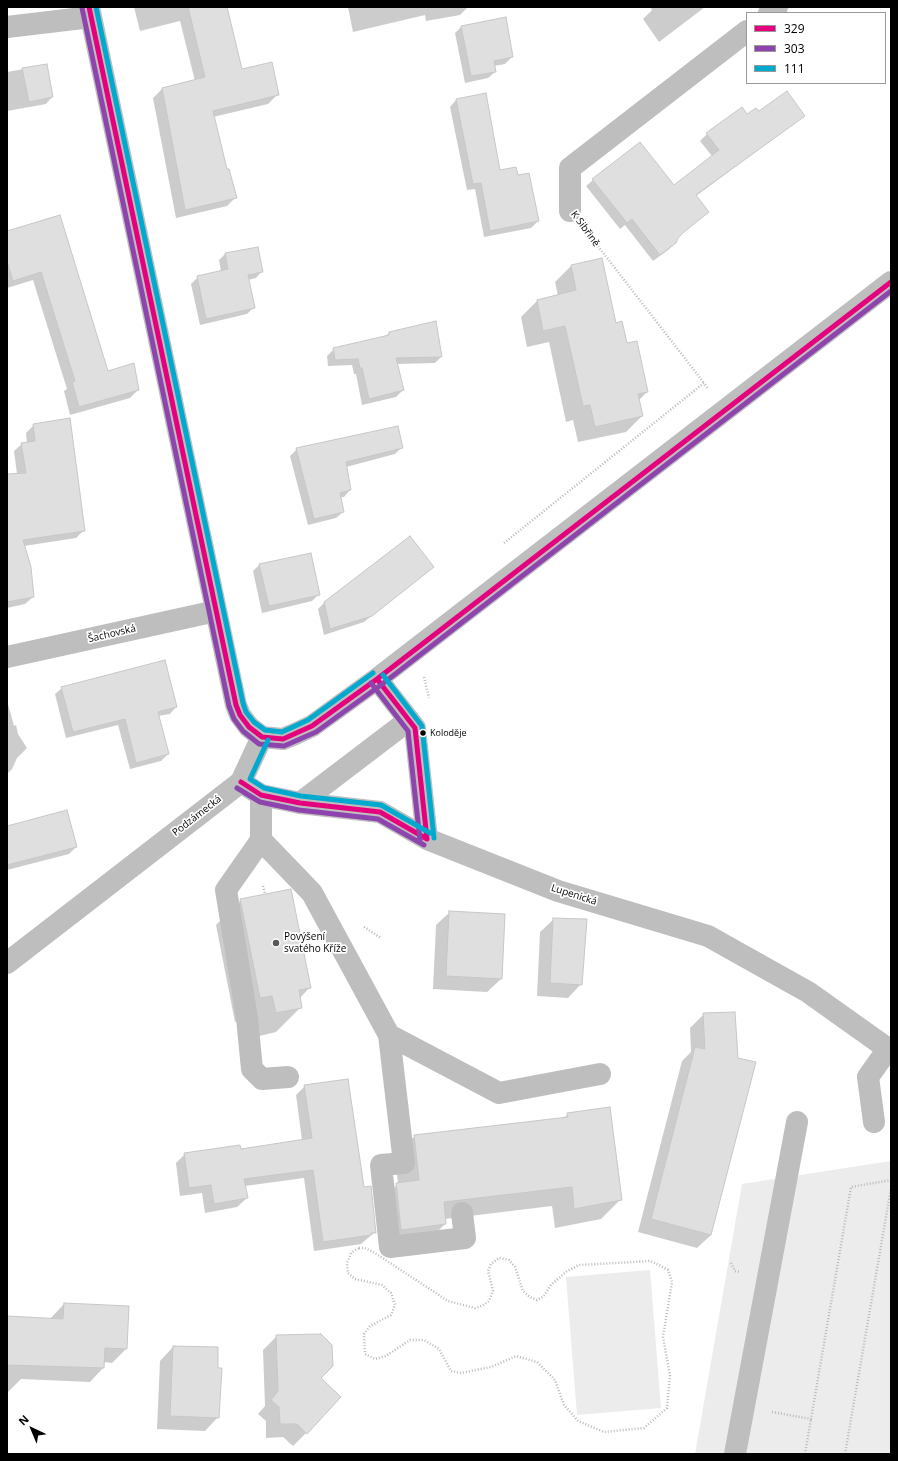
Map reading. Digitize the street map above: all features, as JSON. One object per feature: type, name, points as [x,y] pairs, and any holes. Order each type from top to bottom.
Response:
[{"type":"street","points":[[7,27],[90,12],[236,705],[240,715],[249,727],[262,736],[282,739],[312,726],[377,679],[891,282]]},
{"type":"street","name":"K Sibřině","points":[[570,211],[570,168],[746,32]]},
{"type":"street","name":"Šachovská","points":[[7,657],[216,611]]},
{"type":"street","points":[[377,679],[415,728],[427,839]]},
{"type":"street","points":[[300,803],[410,720]]},
{"type":"street","name":"Podzámecká","points":[[7,963],[241,782],[262,736]]},
{"type":"street","name":"Lupenická","points":[[241,782],[261,795],[300,803],[380,812],[427,839],[558,891],[708,936],[808,992],[888,1049]]},
{"type":"street","points":[[261,795],[261,840],[226,890],[247,1018],[252,1069],[262,1079],[288,1077]]},
{"type":"street","points":[[261,840],[312,893],[389,1035],[404,1162],[381,1165],[390,1247],[465,1238],[462,1214]]},
{"type":"street","points":[[389,1035],[499,1093],[600,1074]]},
{"type":"street","points":[[874,1122],[868,1077],[888,1049]]},
{"type":"street","points":[[735,1454],[797,1122]]},
{"type":"path","name":"K Sibřině","points":[[570,211],[704,383]]},
{"type":"path","points":[[805,1454],[851,1186],[891,1180]]},
{"type":"path","points":[[845,1454],[891,1188]]},
{"type":"path","points":[[359,1248],[365,1248],[448,1301],[475,1308],[482,1306],[488,1301],[493,1291],[488,1271],[492,1264],[499,1258],[509,1260],[515,1267],[523,1291],[530,1297],[537,1300],[544,1296],[551,1285],[566,1271],[579,1265],[650,1261],[668,1270],[672,1282],[663,1337],[670,1376],[667,1408],[644,1428],[604,1432],[578,1421],[564,1405],[555,1380],[537,1362],[516,1356],[491,1367],[461,1373],[451,1371],[439,1349],[424,1340],[410,1340],[386,1356],[375,1359],[365,1354],[364,1334],[370,1326],[391,1314],[395,1305],[391,1293],[382,1285],[355,1279],[348,1273],[346,1263],[351,1253],[359,1248]]},
{"type":"path","points":[[744,1407],[812,1419]]},
{"type":"shaded area","points":[[891,1161],[891,1454],[695,1454],[742,1184]]},
{"type":"shaded area","points":[[650,1270],[661,1408],[577,1415],[566,1277]]},
{"type":"building","points":[[188,7],[227,7],[242,69],[272,62],[279,95],[213,111],[227,169],[229,169],[237,198],[185,210],[162,88],[205,77]]},
{"type":"building","points":[[506,17],[513,57],[494,61],[496,72],[471,76],[461,26]]},
{"type":"building","points":[[47,64],[53,97],[29,102],[22,68]]},
{"type":"building","points":[[787,91],[805,116],[696,195],[709,212],[684,232],[678,238],[676,243],[660,255],[632,219],[627,223],[592,179],[640,142],[674,185],[719,150],[706,133],[742,107],[747,114],[756,108],[759,111]]},
{"type":"building","points":[[486,93],[500,170],[516,167],[518,175],[529,173],[539,221],[490,231],[481,183],[473,184],[456,99]]},
{"type":"building","points":[[60,215],[108,371],[134,363],[139,390],[79,407],[72,382],[75,381],[41,272],[13,281],[7,261],[7,231]]},
{"type":"building","points":[[258,247],[263,272],[248,275],[255,308],[206,319],[197,276],[228,269],[225,253]]},
{"type":"building","points":[[602,258],[616,323],[622,321],[627,343],[637,341],[648,392],[638,394],[643,416],[595,427],[590,405],[583,406],[565,326],[543,331],[537,300],[576,290],[571,265]]},
{"type":"building","points":[[436,321],[442,357],[396,358],[404,390],[369,399],[362,368],[360,368],[358,359],[335,360],[333,348],[389,335],[389,332]]},
{"type":"building","points":[[70,418],[85,531],[23,540],[31,567],[34,597],[7,602],[7,474],[26,473],[21,443],[35,441],[33,424]]},
{"type":"building","points":[[398,426],[403,448],[346,462],[351,490],[340,493],[344,512],[314,519],[296,448]]},
{"type":"building","points":[[410,536],[434,567],[372,616],[330,629],[324,602]]},
{"type":"building","points":[[311,553],[320,595],[269,606],[259,564]]},
{"type":"building","points":[[165,660],[177,707],[158,712],[169,754],[136,763],[125,719],[73,732],[61,687]]},
{"type":"building","points":[[67,810],[77,847],[7,865],[7,826]]},
{"type":"building","name":"Povýšení svatého Kříže","points":[[291,889],[311,988],[299,990],[302,1008],[276,1013],[272,996],[260,998],[240,899]]},
{"type":"building","points":[[449,911],[505,914],[502,979],[446,976]]},
{"type":"building","points":[[553,918],[587,919],[582,985],[550,983]]},
{"type":"building","points":[[735,1012],[738,1058],[756,1062],[711,1235],[651,1219],[695,1047],[705,1049],[703,1013]]},
{"type":"building","points":[[348,1079],[364,1187],[371,1186],[376,1233],[323,1242],[313,1170],[244,1179],[248,1198],[214,1204],[211,1185],[189,1188],[184,1153],[240,1145],[241,1149],[312,1138],[304,1085]]},
{"type":"building","points":[[610,1107],[622,1200],[574,1209],[572,1187],[444,1202],[446,1224],[401,1230],[396,1183],[419,1180],[414,1135],[568,1117],[567,1113]]},
{"type":"building","points":[[64,1303],[129,1306],[127,1349],[105,1348],[104,1368],[7,1365],[7,1316],[63,1319]]},
{"type":"building","points":[[321,1334],[332,1345],[333,1366],[321,1378],[341,1397],[307,1434],[297,1424],[280,1424],[279,1407],[271,1400],[278,1391],[276,1335]]},
{"type":"building","points":[[173,1346],[218,1347],[218,1368],[222,1368],[219,1418],[170,1416]]},
{"type":"transit line","name":"329","points":[[89,7],[236,705],[240,715],[249,727],[262,737],[283,739],[312,726],[377,679],[891,282]]},
{"type":"transit line","name":"111","points":[[96,7],[246,712],[254,722],[265,730],[282,732],[308,720],[373,673]]},
{"type":"transit line","name":"303","points":[[82,8],[229,706],[234,719],[243,731],[259,744],[284,746],[316,732],[381,685],[891,291]]},
{"type":"transit line","name":"111","points":[[383,675],[422,726],[434,838]]},
{"type":"transit line","name":"329","points":[[377,679],[415,728],[427,839]]},
{"type":"transit line","name":"303","points":[[371,683],[408,731],[420,840]]},
{"type":"transit line","name":"111","points":[[268,740],[250,779],[264,788],[301,796],[381,805],[430,833]]},
{"type":"transit line","name":"329","points":[[241,782],[261,795],[300,803],[380,812],[427,839]]},
{"type":"transit line","name":"303","points":[[237,788],[260,802],[299,810],[378,819],[424,845]]},
{"type":"place","name":"Koloděje","points":[[423,733]]},
{"type":"place","name":"Povýšení svatého Kříže","points":[[276,943]]}]
